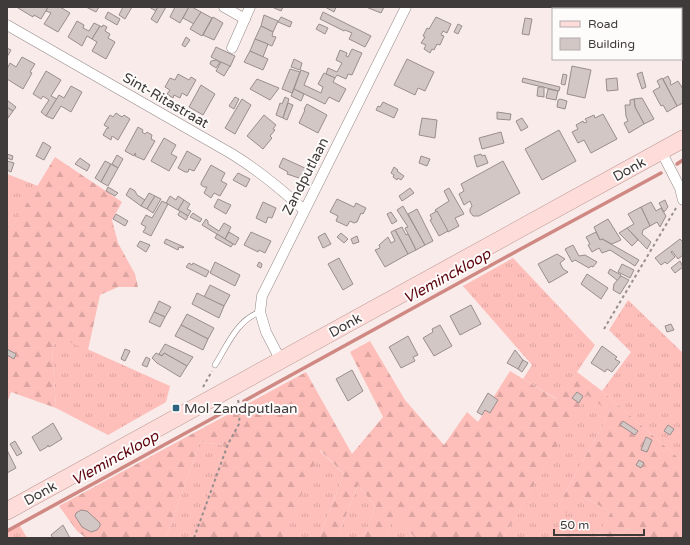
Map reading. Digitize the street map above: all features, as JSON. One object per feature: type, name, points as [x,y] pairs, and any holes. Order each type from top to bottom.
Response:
[{"type":"main road","name":"Donk","points":[[7,511],[683,139]]},
{"type":"street","points":[[224,7],[245,19]]},
{"type":"street","points":[[232,48],[250,7]]},
{"type":"street","name":"Zandputlaan","points":[[281,361],[266,332],[260,312],[262,296],[406,7]]},
{"type":"street","name":"Sint-Ritastraat","points":[[7,25],[232,154],[282,190],[304,210]]},
{"type":"street","points":[[661,151],[680,188],[683,198]]},
{"type":"lane","points":[[215,365],[241,324],[252,315],[260,312]]},
{"type":"path","points":[[604,329],[683,198]]},
{"type":"path","points":[[194,538],[228,444],[239,424],[240,409],[238,400],[248,391],[243,381]]},
{"type":"green space","points":[[55,157],[122,202],[112,220],[118,243],[135,274],[138,287],[118,287],[100,295],[88,350],[58,337],[52,348],[56,408],[11,392],[7,403],[7,224],[13,226]]},
{"type":"green space","points":[[7,174],[38,186],[13,226],[7,224]]},
{"type":"green space","points":[[513,258],[595,345],[557,399],[523,379],[532,365],[463,286]]},
{"type":"green space","points":[[628,300],[683,353],[683,462],[602,391],[631,352],[609,330]]},
{"type":"green space","points":[[58,336],[170,386],[166,402],[108,435],[56,408],[52,348]]},
{"type":"green space","points":[[370,341],[405,400],[444,445],[467,412],[478,422],[510,371],[556,399],[577,372],[602,391],[683,462],[683,538],[646,538],[626,528],[621,538],[597,538],[611,512],[580,495],[569,514],[557,508],[610,412],[587,395],[503,538],[415,538],[395,513],[385,538],[364,538],[375,506],[358,485],[337,538],[319,538],[344,474],[320,450],[283,538],[194,538],[224,445],[200,442],[166,538],[86,538],[77,531],[59,506],[306,372],[352,454],[383,417],[350,352]]},
{"type":"green space","points":[[587,394],[610,412],[557,508],[580,495],[611,512],[597,538],[503,538]]},
{"type":"green space","points":[[200,442],[224,445],[197,530],[194,538],[166,538]]},
{"type":"green space","points":[[319,450],[344,474],[319,538],[283,538]]},
{"type":"green space","points":[[358,485],[375,506],[364,538],[337,538]]},
{"type":"green space","points":[[395,512],[415,538],[385,538]]},
{"type":"green space","points":[[19,524],[27,538],[7,538],[7,531]]},
{"type":"green space","points":[[626,528],[646,538],[621,538]]},
{"type":"building","points":[[18,7],[48,7],[41,19],[34,15],[33,17]]},
{"type":"building","points":[[48,7],[60,7],[70,13],[58,32],[44,24],[51,13],[46,11]]},
{"type":"building","points":[[86,7],[99,7],[96,12]]},
{"type":"building","points":[[123,7],[132,7],[125,19],[119,15]]},
{"type":"building","points":[[149,7],[158,7],[156,11]]},
{"type":"building","points":[[158,7],[166,7],[157,23],[151,19]]},
{"type":"building","points":[[175,7],[189,7],[180,23],[170,17]]},
{"type":"building","points":[[189,7],[201,12],[194,24],[183,18]]},
{"type":"building","points":[[272,7],[283,7],[281,11]]},
{"type":"building","points":[[325,7],[336,7],[334,12]]},
{"type":"building","points":[[366,7],[384,7],[381,13]]},
{"type":"building","points":[[560,7],[575,7],[575,8]]},
{"type":"building","points":[[582,7],[593,7],[593,8]]},
{"type":"building","points":[[660,7],[672,8],[660,8]]},
{"type":"building","points":[[682,7],[683,30],[682,8],[672,8]]},
{"type":"building","points":[[108,12],[120,19],[117,25],[105,18]]},
{"type":"building","points":[[201,12],[212,18],[202,36],[190,29]]},
{"type":"building","points":[[323,12],[371,36],[365,47],[349,39],[352,33],[345,30],[344,31],[320,19]]},
{"type":"building","points":[[264,15],[278,21],[273,32],[261,26]]},
{"type":"building","points":[[213,17],[223,23],[214,40],[203,35]]},
{"type":"building","points":[[281,17],[292,22],[290,27],[278,22]]},
{"type":"building","points":[[436,17],[451,24],[447,33],[443,31],[441,35],[444,36],[440,45],[437,44],[434,50],[432,49],[430,53],[424,49],[426,45],[421,43],[425,37],[423,36],[427,28],[429,29]]},
{"type":"building","points":[[525,18],[532,19],[529,35],[522,34]]},
{"type":"building","points":[[77,21],[84,25],[83,28],[89,31],[94,23],[100,26],[92,39],[87,36],[82,46],[68,37]]},
{"type":"building","points":[[319,24],[328,28],[325,34],[316,29]]},
{"type":"building","points":[[458,24],[462,26],[458,34],[454,32]]},
{"type":"building","points":[[103,25],[107,27],[105,31],[110,34],[108,38],[115,42],[106,59],[92,51],[97,42],[92,39],[100,26],[102,27]]},
{"type":"building","points":[[261,26],[273,32],[272,36],[276,37],[272,46],[255,39]]},
{"type":"building","points":[[682,28],[683,30],[682,40]]},
{"type":"building","points":[[186,37],[190,40],[185,47],[182,45]]},
{"type":"building","points":[[255,39],[268,44],[263,57],[250,51]]},
{"type":"building","points":[[216,47],[235,56],[230,67],[211,57]]},
{"type":"building","points":[[7,48],[11,50],[7,57]]},
{"type":"building","points":[[352,49],[362,53],[352,75],[348,74],[346,79],[337,75],[335,78],[326,74],[328,68],[337,72],[342,63],[336,60],[340,50],[347,53],[346,56],[348,57]]},
{"type":"building","points":[[250,51],[268,59],[263,70],[244,62]]},
{"type":"building","points":[[22,57],[35,64],[23,89],[7,79],[7,69],[10,63],[16,67]]},
{"type":"building","points":[[294,59],[302,63],[300,70],[291,67]]},
{"type":"building","points":[[407,59],[434,72],[425,91],[418,88],[415,95],[394,85]]},
{"type":"building","points":[[216,60],[220,62],[216,68],[210,64],[211,61]]},
{"type":"building","points":[[221,62],[230,66],[224,76],[216,71]]},
{"type":"building","points":[[572,66],[591,70],[585,98],[567,94]]},
{"type":"building","points":[[290,69],[300,72],[292,93],[282,89]]},
{"type":"building","points":[[301,70],[309,73],[304,85],[321,93],[323,87],[318,84],[324,73],[335,78],[333,82],[346,89],[339,102],[329,97],[325,104],[294,89]]},
{"type":"building","points":[[46,71],[61,80],[51,96],[57,99],[46,116],[41,112],[49,100],[43,96],[41,99],[33,94]]},
{"type":"building","points":[[642,72],[646,87],[642,89],[637,74]]},
{"type":"building","points":[[178,74],[189,80],[191,77],[196,80],[187,96],[182,93],[180,98],[174,95],[173,98],[167,94],[170,90],[165,87],[170,78],[175,80]]},
{"type":"building","points":[[563,74],[567,75],[565,85],[561,84]]},
{"type":"building","points":[[668,76],[671,85],[678,81],[683,89],[683,103],[677,106],[663,79]]},
{"type":"building","points":[[523,78],[560,87],[559,91],[522,82]]},
{"type":"building","points":[[617,78],[618,90],[607,91],[606,79]]},
{"type":"building","points":[[662,78],[677,106],[667,112],[663,105],[661,106],[653,91],[660,87],[657,81]]},
{"type":"building","points":[[257,79],[279,88],[270,100],[250,89]]},
{"type":"building","points":[[201,85],[215,94],[203,115],[189,107]]},
{"type":"building","points":[[71,86],[82,92],[71,112],[61,106],[53,119],[46,116],[59,95],[64,98]]},
{"type":"building","points":[[538,87],[544,87],[544,97],[537,96]]},
{"type":"building","points":[[294,89],[304,94],[301,101],[291,96]]},
{"type":"building","points":[[548,89],[558,91],[556,100],[546,98]]},
{"type":"building","points":[[235,97],[239,99],[234,109],[229,106]]},
{"type":"building","points":[[285,97],[289,99],[283,118],[276,115],[280,103],[282,104]]},
{"type":"building","points":[[642,98],[654,119],[644,124],[635,107],[634,99]]},
{"type":"building","points":[[242,99],[251,105],[235,134],[225,128]]},
{"type":"building","points":[[560,99],[567,101],[565,109],[557,107],[558,100]]},
{"type":"building","points":[[634,99],[635,107],[644,124],[629,133],[624,123],[628,121],[625,105],[630,105],[630,100]]},
{"type":"building","points":[[7,100],[16,107],[13,111],[8,108],[7,109]]},
{"type":"building","points":[[383,102],[398,109],[394,118],[376,110]]},
{"type":"building","points":[[288,103],[293,105],[287,120],[283,118]]},
{"type":"building","points":[[307,104],[327,115],[318,133],[299,123]]},
{"type":"building","points":[[8,108],[13,111],[8,118],[7,109]]},
{"type":"building","points":[[497,112],[511,114],[510,120],[497,119]]},
{"type":"building","points":[[116,113],[122,117],[124,115],[130,119],[118,140],[112,136],[111,140],[103,135],[107,128],[109,128],[104,125],[110,115],[113,117]]},
{"type":"building","points":[[603,114],[617,139],[591,153],[584,140],[578,143],[572,132],[578,129],[576,125],[583,121],[584,123],[587,122],[585,119],[594,115],[595,118]]},
{"type":"building","points":[[264,115],[276,125],[273,129],[275,130],[270,136],[272,138],[263,149],[247,136]]},
{"type":"building","points":[[422,118],[437,120],[435,138],[419,135]]},
{"type":"building","points":[[522,118],[528,127],[521,131],[516,121]]},
{"type":"building","points":[[138,127],[143,130],[142,132],[145,134],[147,132],[152,135],[151,139],[155,141],[144,160],[135,156],[135,153],[134,156],[125,151]]},
{"type":"building","points":[[559,130],[576,161],[542,180],[525,149]]},
{"type":"building","points":[[501,132],[504,143],[482,149],[479,138]]},
{"type":"building","points":[[164,138],[176,145],[171,154],[177,157],[169,171],[151,161]]},
{"type":"building","points":[[43,142],[51,147],[44,160],[36,156]]},
{"type":"building","points":[[187,151],[201,159],[194,171],[189,169],[188,172],[185,172],[178,168]]},
{"type":"building","points":[[7,154],[13,156],[12,160],[7,158]]},
{"type":"building","points":[[481,154],[482,156],[485,155],[488,163],[477,167],[474,156]]},
{"type":"building","points":[[117,155],[123,159],[118,168],[112,164]]},
{"type":"building","points":[[421,156],[430,159],[427,166],[419,163]]},
{"type":"building","points":[[80,158],[90,165],[87,171],[75,164]]},
{"type":"building","points":[[283,158],[307,169],[302,179],[287,174],[288,172],[279,167]]},
{"type":"building","points":[[7,161],[14,163],[11,172],[7,170]]},
{"type":"building","points":[[105,161],[111,164],[101,182],[95,178]]},
{"type":"building","points":[[503,161],[520,193],[479,216],[473,216],[470,212],[472,206],[470,201],[464,205],[459,194],[464,191],[461,184]]},
{"type":"building","points":[[111,164],[118,168],[108,186],[101,182]]},
{"type":"building","points":[[211,165],[225,173],[221,181],[227,184],[220,196],[214,193],[211,198],[204,193],[207,187],[201,185],[201,183]]},
{"type":"building","points":[[394,167],[404,176],[401,180],[398,178],[397,180],[393,177],[394,175],[391,173]]},
{"type":"building","points":[[238,173],[250,179],[246,187],[233,180]]},
{"type":"building","points":[[108,187],[118,193],[115,196],[106,191]]},
{"type":"building","points":[[130,188],[145,200],[141,206],[126,195]]},
{"type":"building","points":[[410,188],[414,193],[402,201],[399,196]]},
{"type":"building","points":[[449,188],[464,214],[455,218],[459,226],[448,232],[435,210],[449,201],[444,191]]},
{"type":"building","points":[[149,193],[155,196],[147,209],[141,206]]},
{"type":"building","points":[[155,196],[161,199],[153,213],[147,209]]},
{"type":"building","points":[[170,196],[176,200],[178,196],[184,200],[178,210],[166,203]]},
{"type":"building","points":[[218,199],[231,205],[226,214],[214,207]]},
{"type":"building","points":[[337,199],[354,207],[356,203],[366,208],[363,214],[361,213],[357,222],[354,223],[350,221],[347,226],[336,221],[338,216],[330,212]]},
{"type":"building","points":[[184,200],[190,204],[187,209],[191,211],[188,216],[178,210]]},
{"type":"building","points":[[665,200],[668,207],[664,212],[659,203]]},
{"type":"building","points":[[162,201],[168,204],[151,236],[143,232],[146,227],[141,224],[146,215],[152,218]]},
{"type":"building","points":[[263,202],[276,208],[272,218],[268,217],[266,223],[256,218]]},
{"type":"building","points":[[651,202],[656,211],[661,208],[666,216],[660,227],[657,222],[650,226],[641,207]]},
{"type":"building","points":[[403,206],[425,245],[416,250],[405,228],[408,227],[397,210]]},
{"type":"building","points":[[641,207],[650,226],[643,230],[642,234],[651,242],[647,249],[627,228],[634,224],[628,214]]},
{"type":"building","points":[[417,209],[433,241],[425,245],[408,214]]},
{"type":"building","points":[[180,211],[188,216],[186,220],[178,215]]},
{"type":"building","points":[[437,211],[448,231],[439,236],[430,220],[432,219],[430,215]]},
{"type":"building","points":[[391,212],[397,221],[392,224],[387,214]]},
{"type":"building","points":[[193,213],[202,219],[200,222],[190,217]]},
{"type":"building","points":[[116,214],[128,221],[125,226],[113,219]]},
{"type":"building","points":[[206,219],[208,224],[219,231],[224,223],[231,227],[225,239],[202,225]]},
{"type":"building","points":[[608,219],[621,240],[612,244],[602,239],[600,240],[594,227]]},
{"type":"building","points":[[402,227],[406,235],[408,234],[416,250],[408,254],[395,230]]},
{"type":"building","points":[[627,228],[638,240],[632,246],[619,233]]},
{"type":"building","points":[[395,230],[408,254],[385,267],[375,250],[380,248],[379,245],[388,237],[391,243],[395,241],[391,232]]},
{"type":"building","points":[[229,232],[239,238],[235,245],[225,239]]},
{"type":"building","points":[[251,232],[271,241],[265,253],[259,250],[258,252],[244,245]]},
{"type":"building","points":[[596,232],[600,240],[602,239],[639,260],[635,266],[610,250],[602,253],[599,248],[592,252],[586,237]]},
{"type":"building","points":[[325,233],[331,244],[323,248],[318,237]]},
{"type":"building","points":[[341,233],[348,239],[344,243],[337,237]]},
{"type":"building","points":[[217,234],[233,244],[231,247],[215,238]]},
{"type":"building","points":[[357,236],[359,242],[353,244],[351,239]]},
{"type":"building","points":[[166,239],[184,247],[179,247],[178,250],[164,243]]},
{"type":"building","points":[[680,239],[682,241],[683,240],[683,255],[678,259],[672,251],[671,252],[675,257],[667,264],[665,262],[661,265],[655,258]]},
{"type":"building","points":[[140,241],[150,245],[146,252],[137,246]]},
{"type":"building","points":[[573,245],[579,256],[585,255],[597,262],[593,267],[591,266],[589,268],[575,260],[572,262],[565,249]]},
{"type":"building","points":[[557,254],[565,259],[560,263],[563,269],[568,272],[549,283],[538,264]]},
{"type":"building","points":[[339,258],[353,284],[343,290],[328,264]]},
{"type":"building","points":[[680,261],[683,267],[675,273],[671,268]]},
{"type":"building","points":[[215,262],[240,275],[235,286],[210,273]]},
{"type":"building","points":[[259,262],[262,264],[261,268],[257,266]]},
{"type":"building","points":[[189,263],[192,265],[193,263],[209,271],[206,277],[186,267]]},
{"type":"building","points":[[622,264],[634,270],[630,278],[618,272]]},
{"type":"building","points":[[610,269],[621,275],[618,281],[608,273]]},
{"type":"building","points":[[587,274],[608,288],[601,299],[581,284]]},
{"type":"building","points":[[621,276],[629,280],[620,294],[613,290],[614,284]]},
{"type":"building","points":[[210,285],[230,295],[224,306],[204,297]]},
{"type":"building","points":[[197,293],[224,306],[219,318],[192,304]]},
{"type":"building","points":[[159,301],[171,307],[165,317],[154,312]]},
{"type":"building","points":[[471,305],[481,324],[460,335],[450,316]]},
{"type":"building","points":[[154,312],[165,317],[160,327],[149,322]]},
{"type":"building","points":[[187,314],[214,328],[208,339],[181,325]]},
{"type":"building","points":[[671,324],[674,330],[667,332],[665,326]]},
{"type":"building","points":[[181,325],[208,339],[203,350],[175,336]]},
{"type":"building","points":[[440,325],[452,346],[434,356],[423,338],[433,332],[432,329]]},
{"type":"building","points":[[408,336],[418,355],[413,357],[415,361],[401,368],[389,347]]},
{"type":"building","points":[[165,344],[193,357],[187,366],[164,353],[162,356],[159,354]]},
{"type":"building","points":[[602,346],[617,357],[615,359],[620,362],[612,372],[607,369],[605,372],[591,363]]},
{"type":"building","points":[[7,349],[16,354],[14,359],[7,355]]},
{"type":"building","points":[[125,349],[130,351],[125,361],[121,359]]},
{"type":"building","points":[[515,350],[523,360],[518,369],[507,363]]},
{"type":"building","points":[[156,353],[162,356],[164,353],[187,366],[180,377],[157,363],[152,358]]},
{"type":"building","points":[[146,357],[150,359],[147,367],[142,365]]},
{"type":"building","points":[[523,360],[528,363],[522,372],[518,369]]},
{"type":"building","points":[[352,370],[363,391],[348,401],[336,379]]},
{"type":"building","points":[[577,392],[583,396],[579,403],[572,398]]},
{"type":"building","points":[[488,393],[498,400],[490,413],[485,410],[482,415],[477,412]]},
{"type":"building","points":[[623,421],[638,431],[635,435],[620,425]]},
{"type":"building","points":[[53,423],[62,439],[49,447],[48,445],[40,451],[32,437]]},
{"type":"building","points":[[668,425],[674,429],[670,435],[664,431]]},
{"type":"building","points":[[646,437],[652,440],[647,452],[641,450]]},
{"type":"building","points":[[15,441],[22,453],[17,456],[10,444]]},
{"type":"building","points":[[7,450],[16,468],[7,473]]},
{"type":"building","points":[[639,460],[644,463],[641,468],[636,465]]},
{"type":"building","points":[[81,510],[87,511],[100,523],[97,530],[91,532],[82,527],[75,516],[76,513]]},
{"type":"building","points":[[63,525],[70,538],[53,538],[51,535]]},
{"type":"waterway","name":"Vleminckloop","points":[[677,164],[683,160]]},
{"type":"waterway","name":"Vleminckloop","points":[[244,401],[661,173]]},
{"type":"waterway","name":"Vleminckloop","points":[[7,531],[235,406]]},
{"type":"place","name":"Mol Zandputlaan","points":[[176,408]]}]
